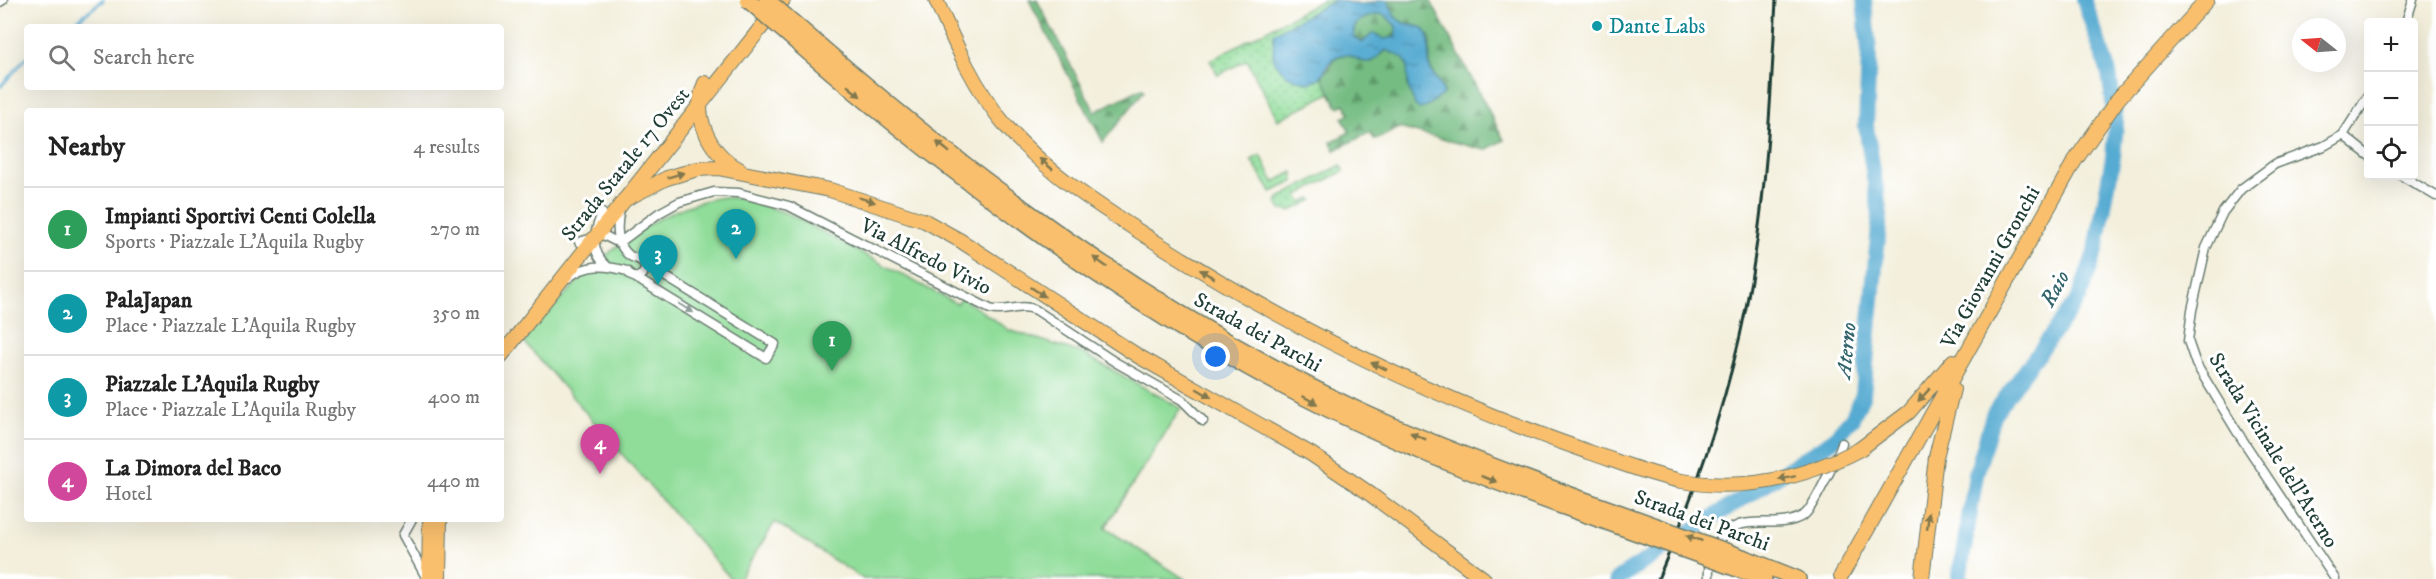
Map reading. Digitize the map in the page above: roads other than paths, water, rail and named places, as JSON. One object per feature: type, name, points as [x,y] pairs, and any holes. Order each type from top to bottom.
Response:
[{"type":"highway","name":"Strada dei Parchi","points":[[748,0],[814,49],[998,205],[1091,271],[1191,334],[1320,405],[1409,446],[1746,565],[1798,579]]},
{"type":"highway","name":"Strada dei Parchi","points":[[769,0],[814,49]]},
{"type":"highway","name":"Strada dei Parchi","points":[[1746,565],[1764,579]]},
{"type":"main road","name":"Strada Statale 17 Ovest","points":[[504,339],[769,0]]},
{"type":"main road","name":"Strada Statale 17 Ovest","points":[[504,352],[783,0]]},
{"type":"main road","points":[[936,0],[972,76],[1006,125],[1044,162],[1110,212],[1251,300],[1365,360],[1507,423],[1676,479],[1728,485],[1759,483],[1798,476],[1827,466],[1860,449],[1889,430],[1926,394],[1986,316]]},
{"type":"main road","name":"Via Giovanni Gronchi","points":[[1841,576],[2051,199],[2103,119],[2207,0]]},
{"type":"main road","points":[[705,83],[700,105],[703,127],[711,142],[727,161],[746,172]]},
{"type":"main road","points":[[624,200],[654,183],[688,171],[711,168],[746,172],[864,199],[944,231],[1138,356],[1311,454],[1366,491],[1484,579]]},
{"type":"main road","points":[[1922,579],[1933,476],[1942,422],[1954,387],[1986,316]]},
{"type":"main road","points":[[430,522],[434,577]]},
{"type":"main road","points":[[434,577],[438,522]]},
{"type":"street","points":[[2407,18],[2414,0]]},
{"type":"street","name":"Strada Vicinale dell'Aterno","points":[[2335,579],[2236,430],[2196,364],[2188,341],[2192,310],[2206,248],[2223,212],[2241,189],[2275,164],[2324,146],[2343,135],[2364,102]]},
{"type":"street","points":[[2343,135],[2364,152]]},
{"type":"street","points":[[2409,180],[2436,196]]},
{"type":"street","name":"Via Alfredo Vivio","points":[[619,243],[666,208],[704,194],[728,192],[777,201],[990,309],[1003,311],[1021,306],[1036,310],[1115,362],[1182,400],[1203,420]]},
{"type":"street","points":[[619,243],[618,220],[624,200]]},
{"type":"street","points":[[603,213],[595,236],[596,251],[607,266]]},
{"type":"street","points":[[548,294],[580,269],[607,266],[627,271],[766,358],[775,344],[628,254],[619,243],[607,236],[595,236],[579,242]]},
{"type":"street","points":[[627,271],[628,262],[636,258]]},
{"type":"street","points":[[636,278],[643,274],[645,264]]},
{"type":"street","points":[[1709,579],[1713,552],[1721,538],[1735,526],[1750,521],[1786,522],[1810,511],[1842,443]]},
{"type":"street","points":[[429,534],[418,524],[409,522],[403,535],[434,577]]},
{"type":"street","points":[[406,542],[420,544],[436,522]]},
{"type":"water","points":[[1335,0],[1359,4],[1388,0],[1400,21],[1424,28],[1427,33],[1430,68],[1443,94],[1424,108],[1419,109],[1408,87],[1407,64],[1403,58],[1387,50],[1373,61],[1367,62],[1345,54],[1336,57],[1320,78],[1309,83],[1287,76],[1273,60],[1274,33]],"holes":[[[1379,14],[1385,15],[1397,27],[1395,37],[1384,39],[1373,33],[1363,42],[1355,38],[1354,28],[1360,21]]]},
{"type":"waterway","points":[[73,24],[103,0]]},
{"type":"waterway","name":"Aterno","points":[[1617,579],[1832,441],[1852,418],[1863,394],[1880,215],[1866,126],[1869,52],[1864,0]]},
{"type":"waterway","name":"Raio","points":[[1959,579],[1976,475],[1993,415],[2079,298],[2096,250],[2113,157],[2116,124],[2109,73],[2084,0]]},
{"type":"waterway","points":[[0,87],[24,60]]},
{"type":"railway","points":[[1658,579],[1714,432],[1744,319],[1765,176],[1776,0]]},
{"type":"place","name":"Dante Labs","points":[[1597,26]]},
{"type":"place","name":"PalaJapan","points":[[736,259]]},
{"type":"place","name":"Piazzale L'Aquila Rugby","points":[[658,285]]},
{"type":"place","name":"Impianti Sportivi Centi Colella","points":[[832,371]]},
{"type":"place","name":"La Dimora del Baco","points":[[600,474]]}]
